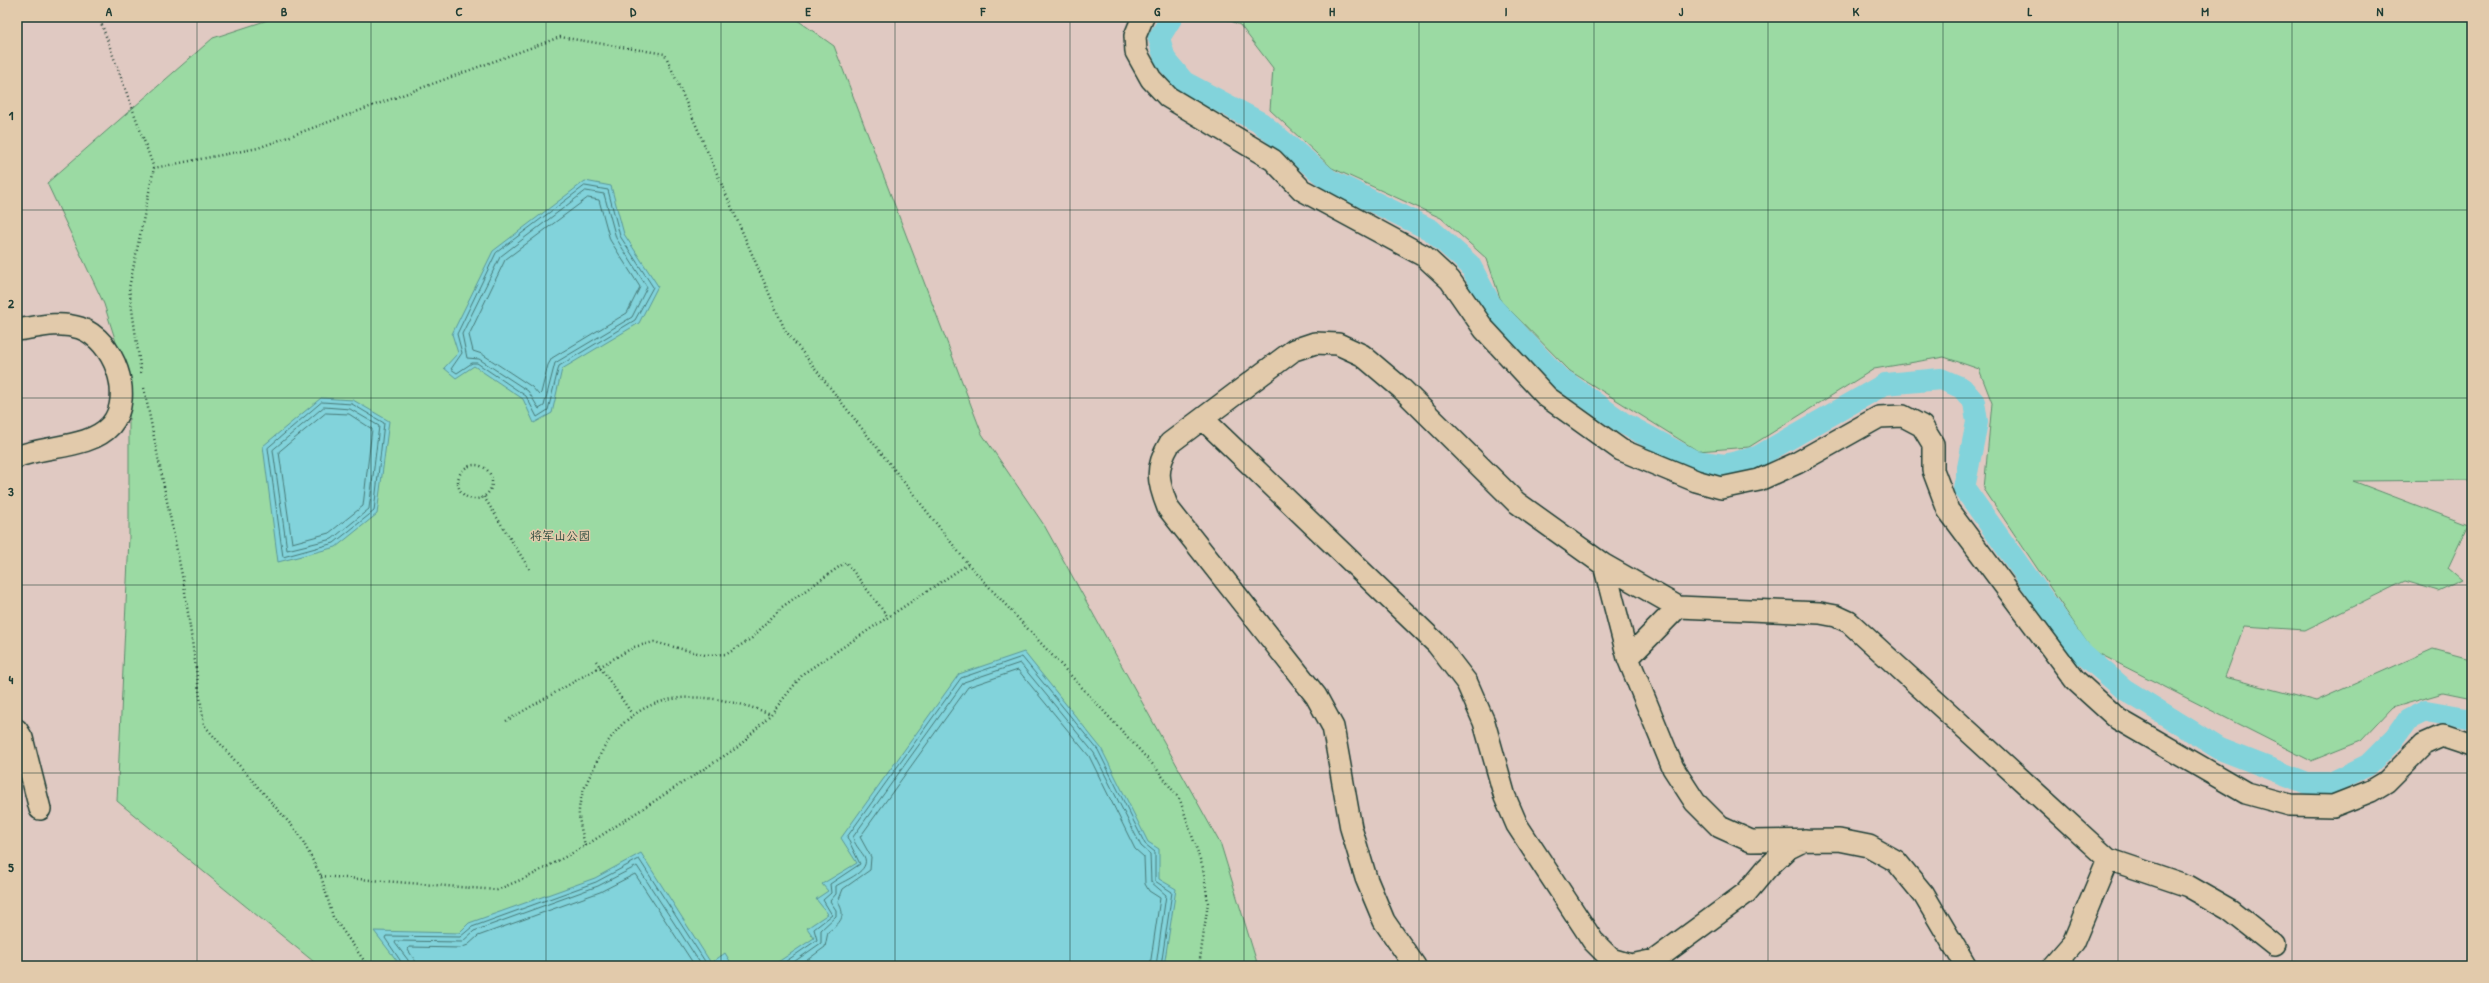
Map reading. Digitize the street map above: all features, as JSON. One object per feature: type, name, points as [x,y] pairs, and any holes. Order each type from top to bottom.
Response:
[{"type":"street","points":[[1143,17],[1135,36],[1136,52],[1151,79],[1168,97],[1273,160],[1302,190],[1424,256],[1450,280],[1484,328],[1547,397],[1621,450],[1696,481],[1720,488],[1759,480],[1796,463],[1879,417],[1904,416],[1922,426],[1933,444],[1933,470],[1948,510],[2075,680],[2118,719],[2246,793],[2290,805],[2333,806],[2371,791],[2386,782],[2424,744],[2442,736],[2472,746]]},
{"type":"street","points":[[17,330],[59,324],[81,328],[102,342],[118,370],[122,401],[110,425],[85,442],[28,452],[17,457]]},
{"type":"street","points":[[1415,966],[1384,921],[1366,878],[1351,828],[1333,727],[1316,696],[1168,508],[1159,484],[1160,460],[1170,443],[1294,350],[1315,343],[1338,344],[1362,355],[1401,388],[1516,502],[1604,565],[1678,607],[1820,613],[1836,616],[1849,622],[2108,860],[2188,886],[2230,910],[2274,945]]},
{"type":"street","points":[[1203,419],[1437,644],[1467,683],[1484,722],[1505,797],[1517,825],[1593,941],[1611,959],[1631,965],[1655,960],[1746,893],[1787,849],[1805,840]]},
{"type":"street","points":[[1604,565],[1628,658],[1673,768],[1695,802],[1720,827],[1751,841],[1839,840],[1869,846],[1896,861],[1924,895],[1966,966]]},
{"type":"street","points":[[1628,658],[1678,607]]},
{"type":"street","points":[[17,730],[22,738],[40,809]]},
{"type":"street","points":[[2054,966],[2073,943],[2108,860]]},
{"type":"path","points":[[99,17],[154,168],[129,288],[142,374]]},
{"type":"path","points":[[154,168],[258,148],[560,37],[665,54],[785,330],[968,564],[1156,768],[1180,800],[1203,868],[1208,903],[1199,966]]},
{"type":"path","points":[[143,382],[184,585],[204,725],[299,834],[320,876],[333,917],[368,966]]},
{"type":"path","points":[[475,465],[486,469],[489,473],[492,478],[491,489],[484,497],[473,500],[462,495],[457,484],[460,472],[464,468],[475,465]]},
{"type":"path","points":[[484,497],[530,570]]},
{"type":"path","points":[[506,721],[634,647],[654,642],[705,655],[727,654],[752,638],[782,607],[846,562],[888,617]]},
{"type":"path","points":[[320,876],[497,890],[532,875],[585,846],[738,747],[771,714],[804,673],[968,564]]},
{"type":"path","points":[[596,661],[632,714]]},
{"type":"path","points":[[585,846],[579,810],[588,779],[606,743],[632,714],[668,700],[704,696],[738,702],[771,714]]},
{"type":"green space","name":"将军山公园","points":[[277,17],[793,17],[834,46],[982,434],[1044,525],[1221,845],[1258,966],[319,966],[117,801],[129,538],[129,383],[104,304],[47,183],[213,38]]},
{"type":"green space","points":[[1222,17],[2472,17],[2472,480],[2353,481],[2468,525],[2448,568],[2462,580],[2438,591],[2405,581],[2305,630],[2244,626],[2225,677],[2316,701],[2433,649],[2470,659],[2472,653],[2472,699],[2443,693],[2392,708],[2361,741],[2311,761],[2092,650],[1984,489],[1992,403],[1979,369],[1944,357],[1874,369],[1749,447],[1698,451],[1570,371],[1501,301],[1487,259],[1441,218],[1332,168],[1270,110],[1273,68],[1240,25]]},
{"type":"water","points":[[585,181],[611,186],[624,234],[658,286],[639,323],[562,369],[552,413],[534,423],[523,399],[474,366],[456,378],[444,368],[458,353],[452,334],[493,251]]},
{"type":"water","points":[[321,398],[353,400],[389,421],[377,514],[336,547],[278,562],[263,446]]},
{"type":"water","points":[[1024,652],[1101,748],[1148,842],[1159,849],[1159,879],[1176,889],[1164,966],[772,966],[814,938],[807,928],[828,914],[816,899],[828,891],[822,884],[857,863],[841,838],[959,674]]},
{"type":"water","points":[[641,853],[711,963],[725,953],[733,966],[401,966],[374,931],[459,933],[469,923],[595,878]]},
{"type":"waterway","points":[[1172,17],[1159,38],[1165,59],[1184,82],[1261,123],[1329,180],[1431,230],[1470,265],[1492,307],[1557,376],[1623,423],[1694,461],[1725,465],[1757,457],[1885,384],[1941,379],[1962,388],[1974,402],[1977,422],[1964,488],[2080,651],[2124,689],[2220,749],[2307,783],[2331,783],[2368,765],[2396,737],[2408,720],[2426,711],[2472,719]]}]
